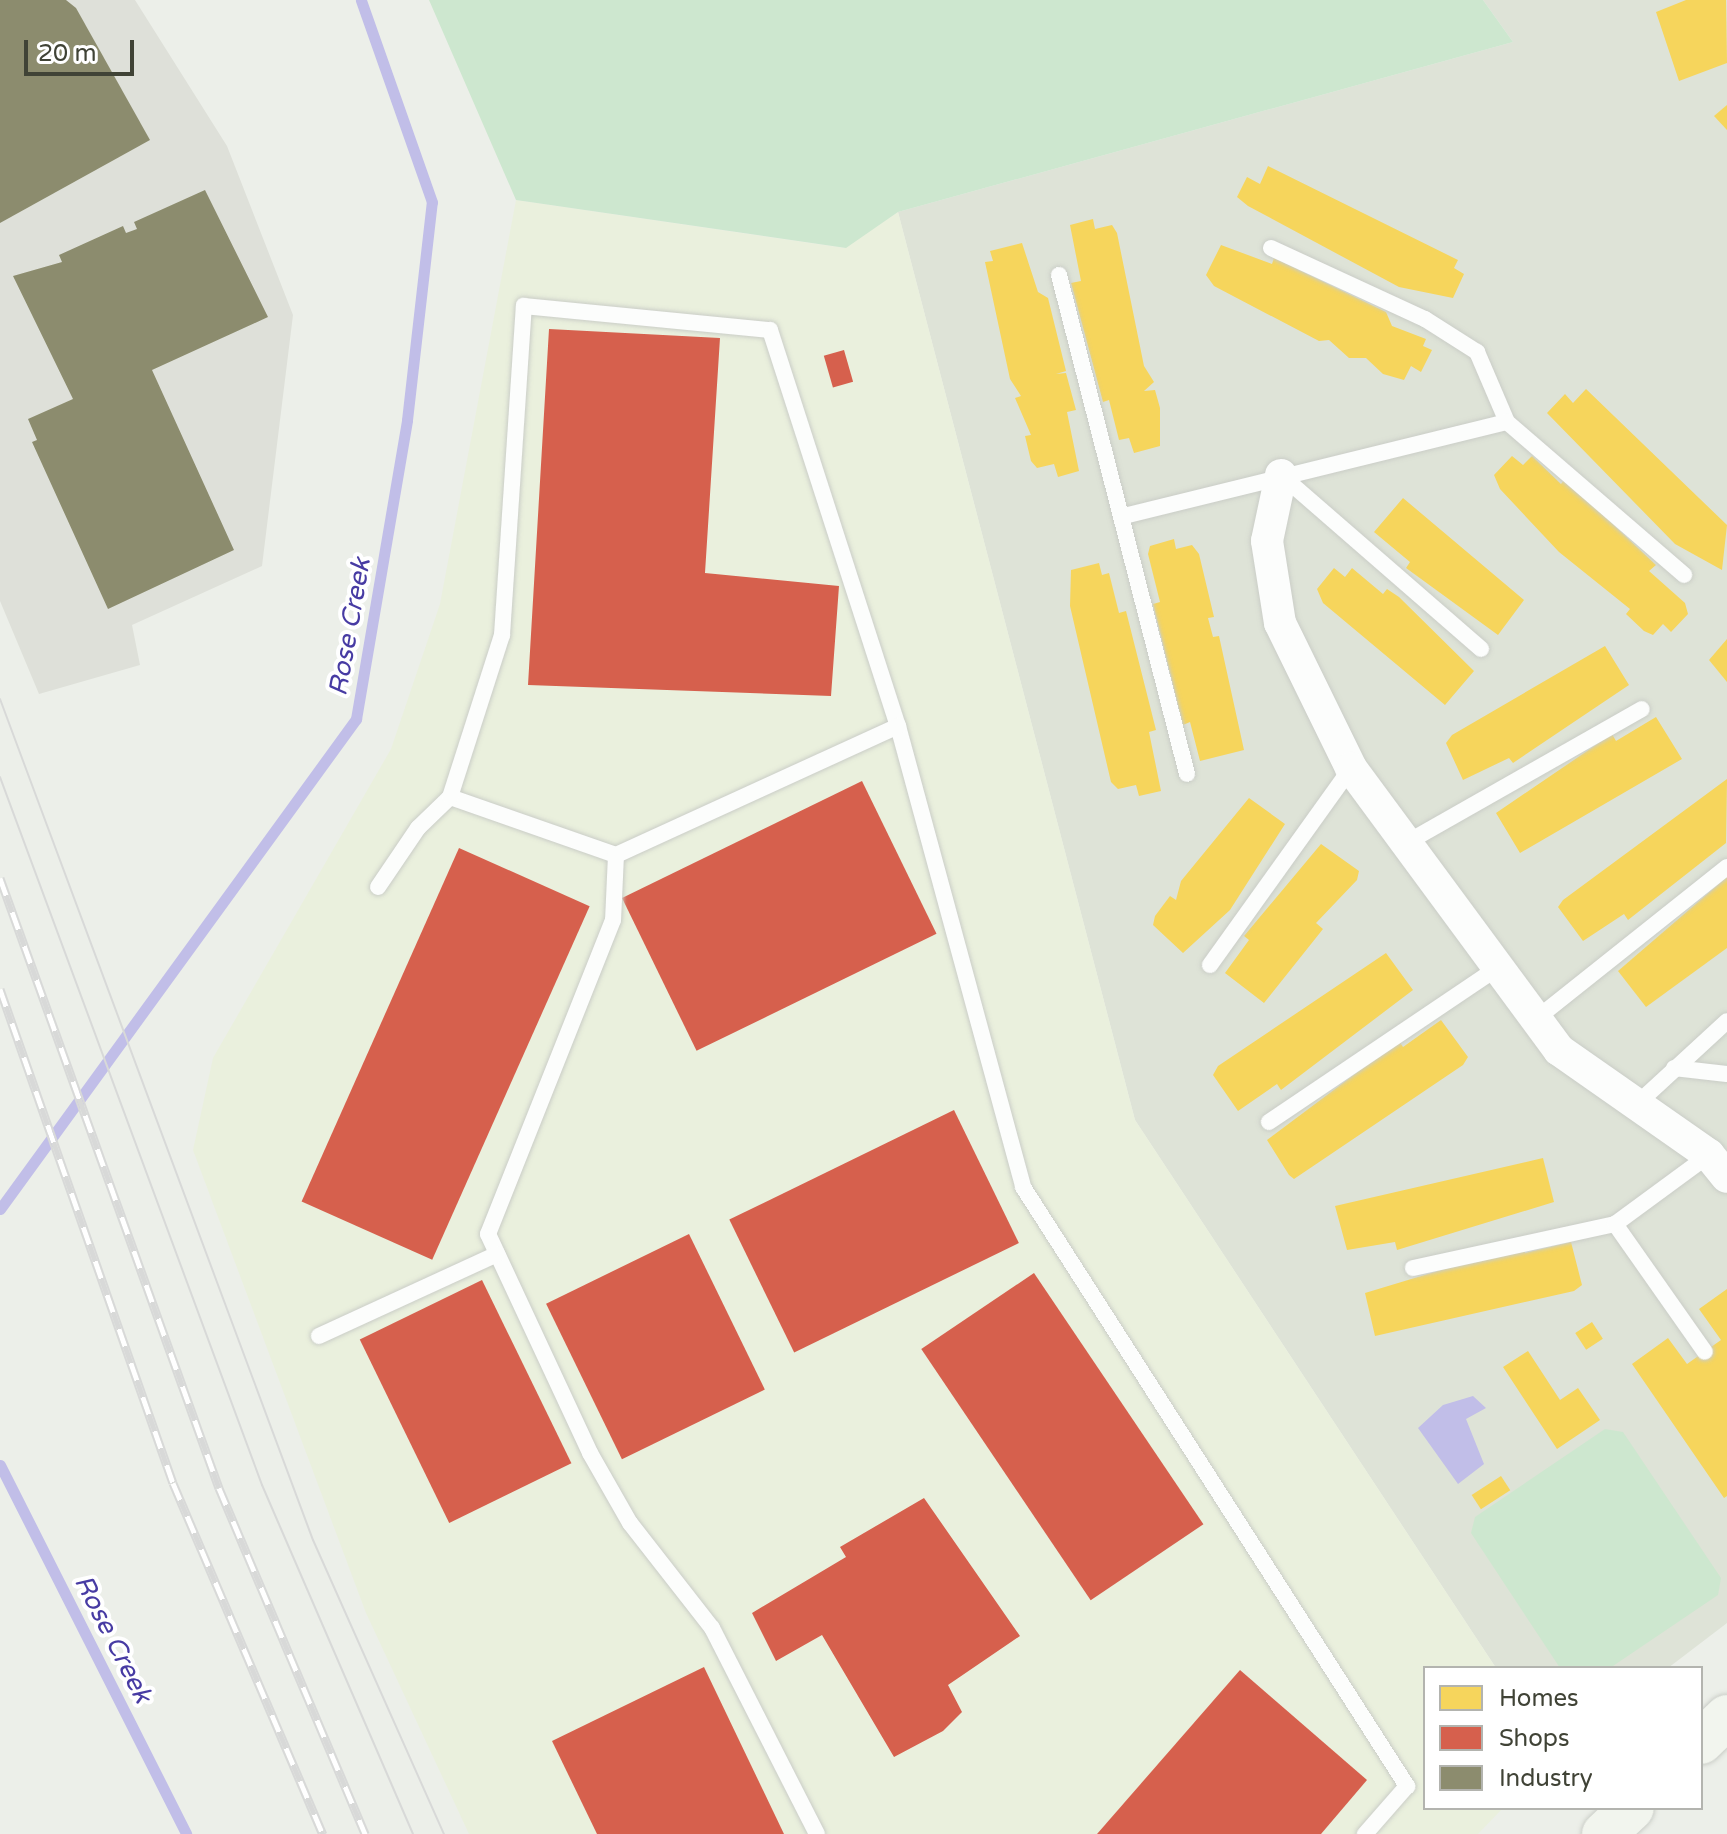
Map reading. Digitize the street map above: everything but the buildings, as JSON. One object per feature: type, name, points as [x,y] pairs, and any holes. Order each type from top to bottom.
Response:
[{"type":"street","points":[[1281,475],[1267,541],[1280,623],[1351,768],[1559,1050],[1718,1166]]},
{"type":"street","points":[[1703,1740],[1727,1717]]},
{"type":"street","points":[[1604,1834],[1630,1810]]},
{"type":"lane","points":[[1271,248],[1425,319],[1477,352],[1507,422],[1684,575]]},
{"type":"lane","points":[[1059,275],[1124,516],[1187,774]]},
{"type":"lane","points":[[378,887],[418,828],[450,797],[502,635],[524,306],[770,330],[898,726],[1023,1187],[1407,1786],[1365,1834]]},
{"type":"lane","points":[[1124,516],[1507,422]]},
{"type":"lane","points":[[1281,475],[1481,649]]},
{"type":"lane","points":[[1406,843],[1642,709]]},
{"type":"lane","points":[[450,797],[616,855],[898,726]]},
{"type":"lane","points":[[1210,965],[1351,768]]},
{"type":"lane","points":[[616,855],[613,920],[488,1234],[590,1453],[630,1523],[712,1628],[817,1834]]},
{"type":"lane","points":[[1536,1019],[1727,867]]},
{"type":"lane","points":[[1269,1122],[1497,968]]},
{"type":"lane","points":[[1637,1104],[1727,1021]]},
{"type":"lane","points":[[1674,1068],[1727,1074]]},
{"type":"lane","points":[[1413,1268],[1615,1224],[1718,1166]]},
{"type":"lane","points":[[1615,1224],[1705,1352]]},
{"type":"lane","points":[[319,1336],[497,1254]]},
{"type":"shaded area","points":[[0,0],[135,0],[227,146],[293,315],[262,566],[132,625],[140,665],[39,694],[0,601]]},
{"type":"shaded area","points":[[429,0],[1483,0],[1513,42],[898,212],[846,248],[516,200]]},
{"type":"shaded area","points":[[1483,0],[1727,0],[1727,1623],[1671,1666],[1495,1666],[1135,1120],[898,212],[1513,42]]},
{"type":"shaded area","points":[[516,200],[845,248],[898,212],[1135,1120],[1495,1666],[1423,1666],[1423,1810],[1501,1810],[1478,1834],[469,1834],[366,1613],[193,1150],[213,1058],[391,749],[440,604]]},
{"type":"shaded area","points":[[1605,1429],[1623,1432],[1721,1578],[1718,1595],[1613,1666],[1559,1666],[1471,1533],[1475,1517]]},
{"type":"water","points":[[1473,1396],[1486,1408],[1466,1419],[1484,1464],[1458,1484],[1418,1428],[1443,1405]]},
{"type":"waterway","name":"Rose Creek","points":[[0,1209],[356,719],[407,420],[432,202],[361,0]]},
{"type":"waterway","name":"Rose Creek","points":[[0,1465],[186,1834]]},
{"type":"tram line","points":[[0,699],[313,1540],[444,1834]]},
{"type":"tram line","points":[[0,777],[262,1485],[413,1834]]},
{"type":"railway","points":[[0,878],[219,1488],[365,1834]]},
{"type":"railway","points":[[0,989],[173,1483],[323,1834]]}]
